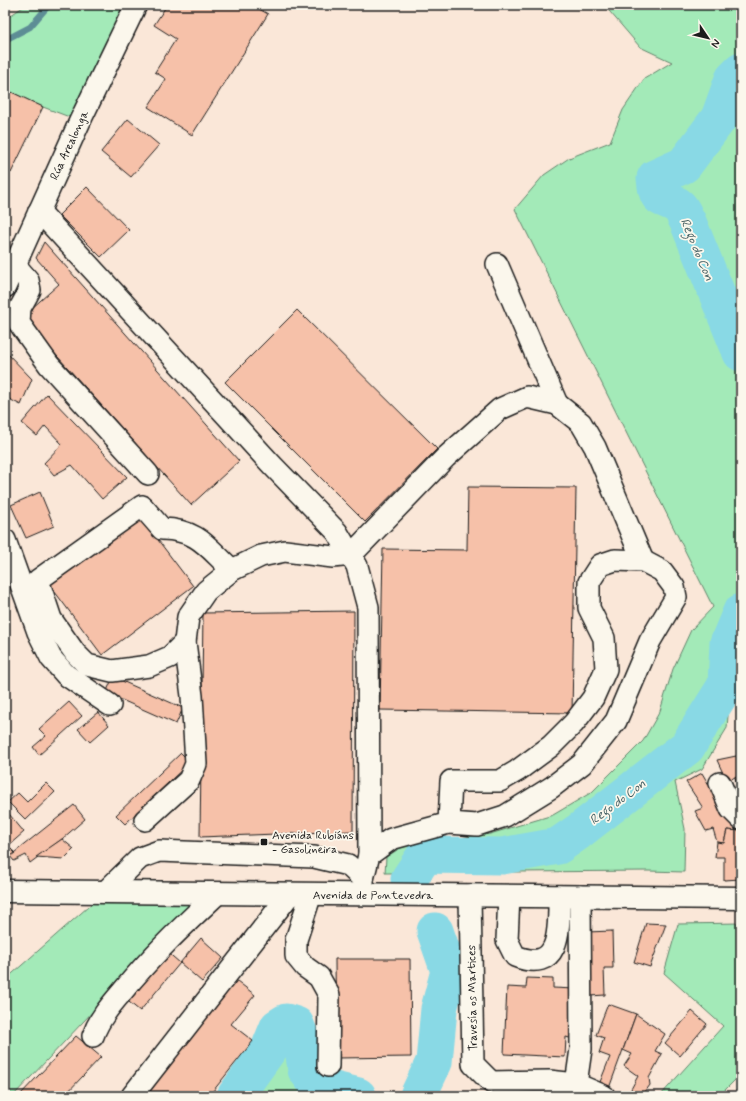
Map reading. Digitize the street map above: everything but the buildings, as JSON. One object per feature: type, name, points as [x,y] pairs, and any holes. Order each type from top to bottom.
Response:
[{"type":"main road","name":"Avenida de Pontevedra","points":[[5,891],[311,894],[363,887],[470,895],[741,898]]},
{"type":"street","name":"Rúa Arealonga","points":[[5,287],[80,121],[136,5]]},
{"type":"street","points":[[40,210],[272,465],[338,532],[357,566],[368,607],[369,855],[363,887]]},
{"type":"street","points":[[497,264],[557,404]]},
{"type":"street","points":[[15,265],[28,280],[30,290],[20,308],[19,323],[49,365],[148,474]]},
{"type":"street","points":[[145,820],[189,780],[196,764],[192,696],[185,642],[188,617],[206,591],[232,570],[262,556],[285,551],[333,557],[351,555],[446,457],[500,409],[527,397],[557,404],[581,423],[595,447],[643,561]]},
{"type":"street","points":[[185,642],[170,657],[149,666],[112,671],[87,665],[75,653],[51,619],[38,580],[142,506],[162,529],[179,530],[197,536],[232,570]]},
{"type":"street","points":[[5,540],[38,632],[51,658],[66,675],[110,705]]},
{"type":"street","points":[[369,855],[391,839],[449,823],[477,825],[505,816],[552,787],[582,764],[616,721],[650,641],[676,597],[674,587],[662,570],[643,561],[615,560],[600,565],[589,582],[589,608],[604,638],[606,669],[593,698],[574,723],[551,746],[517,771],[500,781],[451,781],[449,823]]},
{"type":"street","points":[[720,783],[731,809],[741,819]]},
{"type":"street","points":[[106,892],[140,858],[159,851],[314,857],[348,865],[363,887]]},
{"type":"street","points":[[93,1036],[98,1023],[130,982],[166,942],[218,893]]},
{"type":"street","points":[[132,1096],[290,894]]},
{"type":"street","points":[[311,894],[296,940],[296,956],[305,967],[319,977],[329,995],[328,1066]]},
{"type":"street","name":"Travesía os Martices","points":[[470,895],[473,1064],[491,1082],[548,1081],[576,1084],[604,1096]]},
{"type":"street","points":[[509,896],[507,940],[515,956],[529,961],[543,958],[554,949],[559,931],[559,896]]},
{"type":"street","points":[[576,1084],[581,1049],[580,896]]},
{"type":"green space","points":[[26,5],[136,5],[80,121],[43,107],[5,89],[5,19]]},
{"type":"green space","points":[[604,5],[741,5],[741,697],[729,704],[727,728],[702,769],[675,782],[685,829],[684,872],[385,873],[386,857],[405,845],[490,834],[553,815],[592,792],[643,741],[660,711],[673,669],[691,630],[713,607],[515,209],[544,175],[569,158],[610,142],[623,110],[644,79],[672,62],[640,47]]},
{"type":"green space","points":[[105,892],[205,893],[13,1096],[5,1096],[5,980]]},
{"type":"green space","points":[[741,923],[741,1083],[736,1079],[719,1096],[660,1096],[723,1026],[664,973],[678,924]]},
{"type":"green space","points":[[296,1025],[306,1070],[318,1086],[359,1096],[235,1096],[269,1049],[278,1027]]},
{"type":"waterway","points":[[5,40],[30,27],[49,5]]},
{"type":"waterway","name":"Rego do Con","points":[[741,71],[733,79],[719,118],[684,165],[655,178],[658,195],[679,206],[688,222],[741,353]]},
{"type":"waterway","name":"Rego do Con","points":[[409,879],[425,855],[502,856],[558,846],[687,747],[726,685],[728,643],[741,612]]},
{"type":"waterway","name":"Rego do Con","points":[[418,1096],[434,1062],[439,1009],[449,971],[435,931]]},
{"type":"waterway","name":"Rego do Con","points":[[235,1096],[269,1049],[278,1027],[286,1022],[296,1025],[302,1040],[306,1070],[318,1086],[358,1096]]},
{"type":"place","name":"Avenida Rubiáns - Gasolineira","points":[[264,842]]}]
